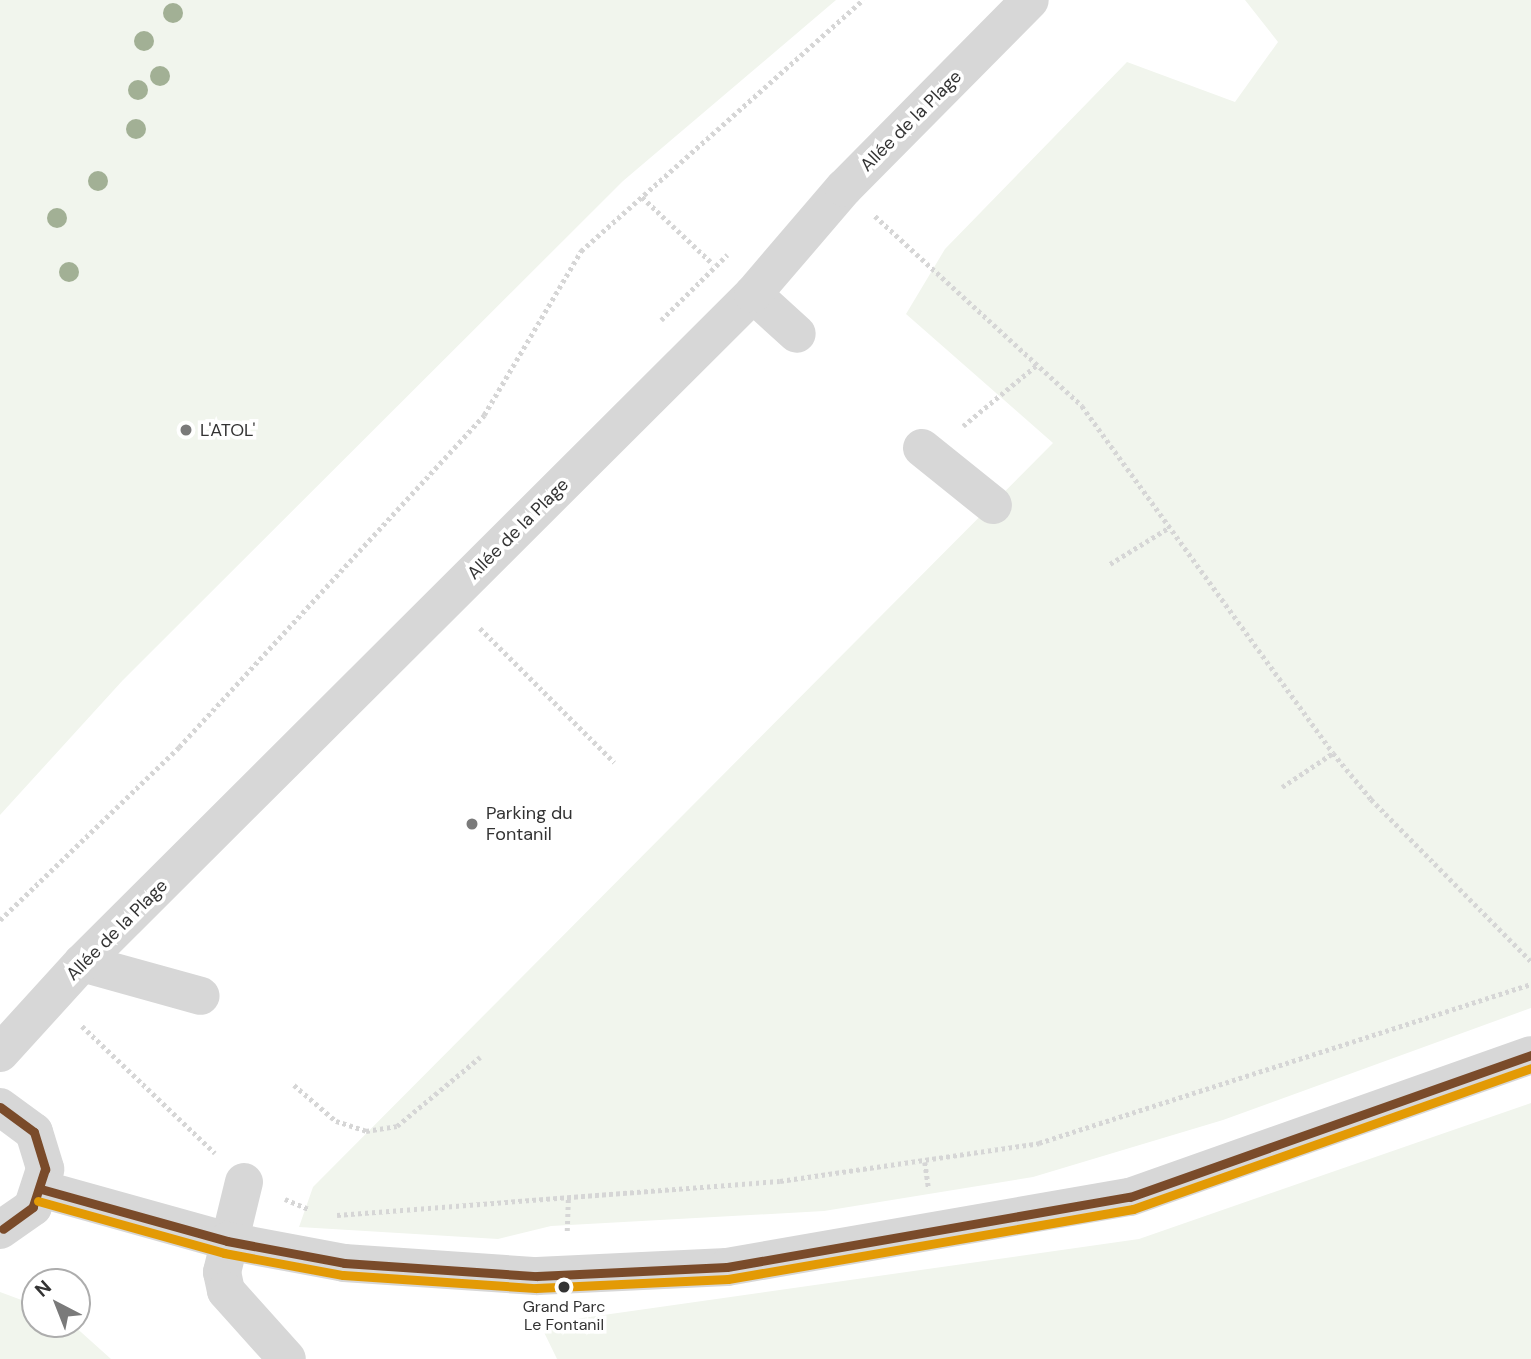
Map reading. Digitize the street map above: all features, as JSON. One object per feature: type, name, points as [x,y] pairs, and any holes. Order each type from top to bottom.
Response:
[{"type":"street","name":"Allée de la Plage","points":[[0,1053],[82,963],[753,294],[844,188],[1031,0]]},
{"type":"street","points":[[753,294],[797,334]]},
{"type":"street","points":[[922,448],[993,505]]},
{"type":"street","points":[[82,963],[201,996]]},
{"type":"street","points":[[41,1189],[227,1241],[344,1263],[537,1276],[727,1267],[1130,1197],[1531,1055]]},
{"type":"street","points":[[0,1107],[34,1132],[45,1170],[33,1207],[0,1230]]},
{"type":"street","points":[[244,1182],[227,1241],[222,1272],[226,1291],[287,1359]]},
{"type":"path","points":[[0,920],[179,747],[484,415],[581,251],[863,0]]},
{"type":"path","points":[[844,188],[1082,406],[1333,752],[1371,799],[1531,961]]},
{"type":"path","points":[[642,197],[693,249],[753,294]]},
{"type":"path","points":[[922,448],[957,431],[1038,364]]},
{"type":"path","points":[[1110,564],[1170,527]]},
{"type":"path","points":[[451,597],[614,762]]},
{"type":"path","points":[[1282,787],[1333,752]]},
{"type":"path","points":[[325,1216],[780,1181],[1039,1143],[1531,984]]},
{"type":"path","points":[[49,998],[115,1054],[244,1182],[313,1211]]},
{"type":"path","points":[[294,1085],[336,1121],[366,1131],[397,1126],[480,1057]]},
{"type":"shaded area","name":"L'ATOL'","points":[[0,0],[836,0],[623,181],[123,680],[0,815]]},
{"type":"shaded area","points":[[1245,0],[1531,0],[1531,1008],[1223,1120],[1033,1177],[824,1211],[551,1226],[498,1239],[299,1227],[313,1187],[1053,443],[906,314],[945,249],[1127,62],[1235,102],[1278,42]]},
{"type":"shaded area","points":[[1531,1103],[1531,1359],[557,1359],[540,1324],[1139,1239]]},
{"type":"shaded area","points":[[0,1292],[21,1300],[21,1338],[88,1338],[111,1359],[0,1359]]},
{"type":"transit line","points":[[41,1189],[227,1241],[344,1263],[537,1276],[727,1267],[1130,1197],[1531,1055]]},
{"type":"transit line","points":[[38,1201],[224,1253],[343,1275],[536,1288],[728,1279],[1133,1209],[1531,1068]]},
{"type":"transit line","points":[[0,1107],[34,1132],[45,1169],[33,1207],[3,1229]]},
{"type":"place","name":"L'ATOL'","points":[[186,430]]},
{"type":"place","name":"Parking du Fontanil","points":[[472,824]]},
{"type":"place","name":"Grand Parc Le Fontanil","points":[[564,1287]]}]
